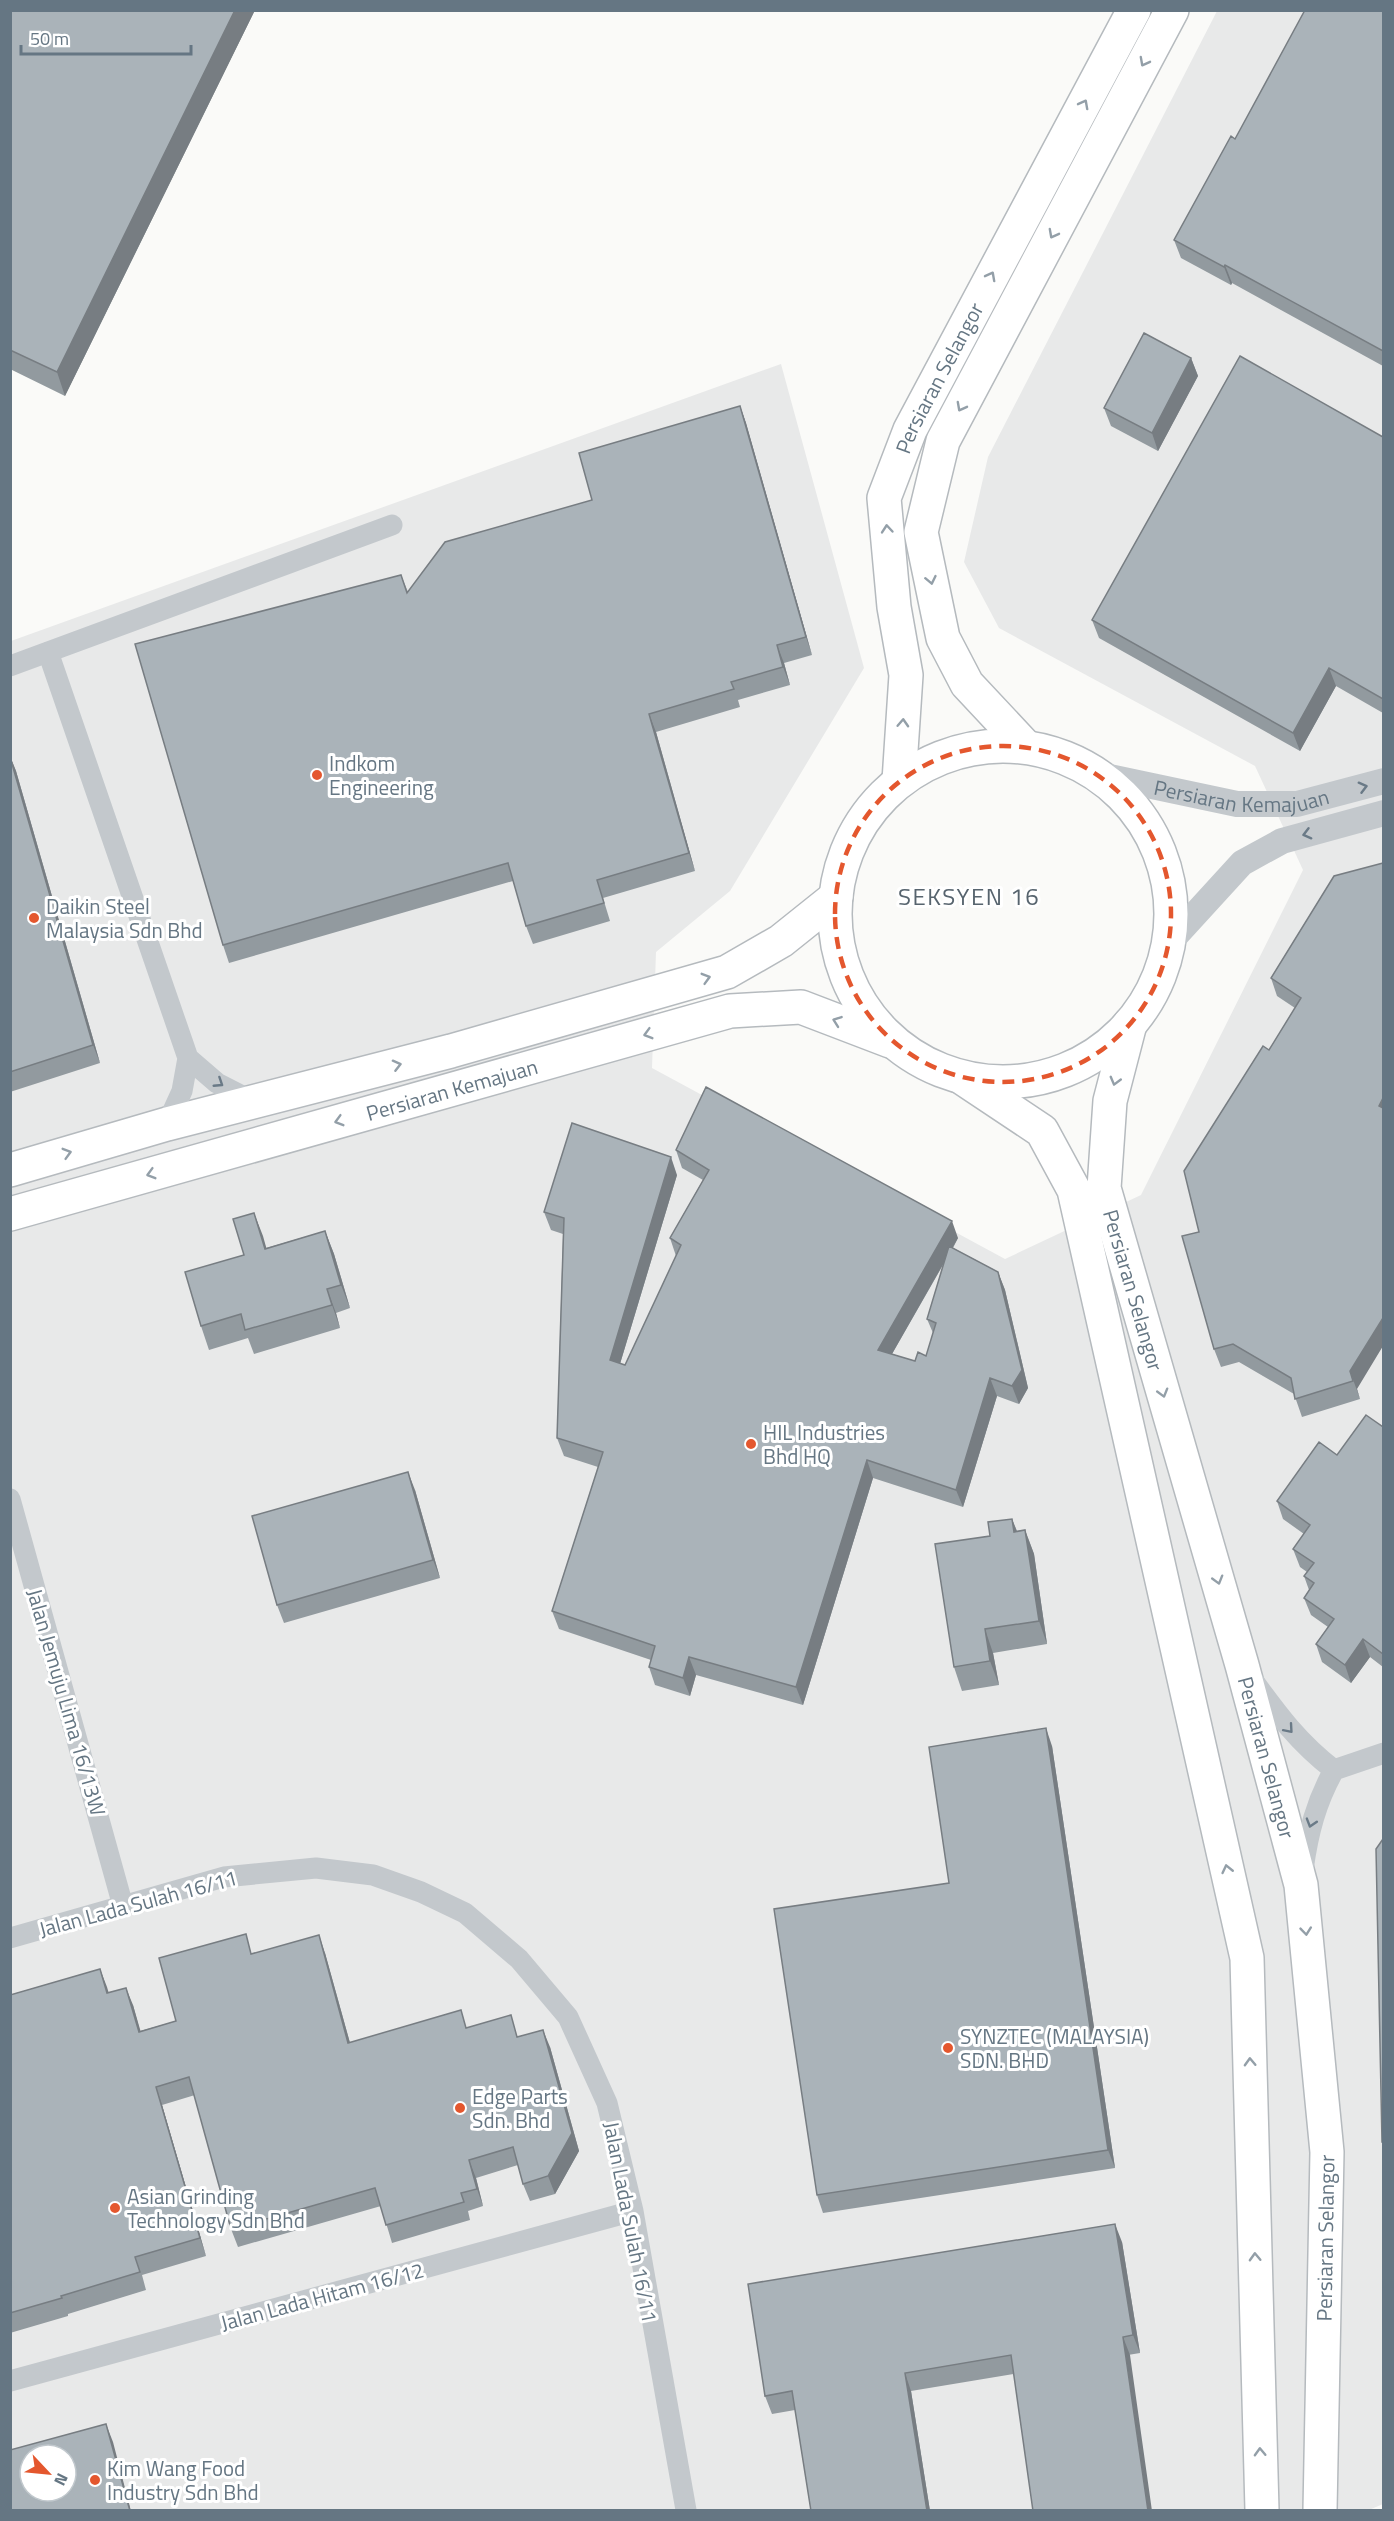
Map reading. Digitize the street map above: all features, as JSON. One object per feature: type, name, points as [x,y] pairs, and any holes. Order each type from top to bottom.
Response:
[{"type":"main road","name":"Persiaran Selangor","points":[[899,781],[906,675],[894,607],[884,498],[910,430],[1134,10]]},
{"type":"main road","name":"Persiaran Selangor","points":[[1024,746],[967,684],[943,638],[921,532],[943,441],[1172,10]]},
{"type":"main road","points":[[1024,746],[1064,756],[1100,775],[1135,808],[1159,849],[1171,896],[1168,944],[1155,987],[1130,1024],[1096,1054],[1054,1074],[1010,1083],[964,1078],[926,1064],[892,1041],[858,1000],[838,950],[836,897],[846,853],[868,814],[899,781],[938,758],[980,747],[1024,746]]},
{"type":"main road","name":"Persiaran Kemajuan","points":[[10,1170],[167,1124],[451,1051],[726,972],[781,941],[836,897]]},
{"type":"main road","name":"Persiaran Kemajuan","points":[[10,1214],[730,1011],[801,1007],[892,1041]]},
{"type":"main road","name":"Persiaran Selangor","points":[[1130,1024],[1110,1101],[1104,1188],[1242,1665],[1301,1885],[1327,2152],[1320,2511]]},
{"type":"main road","name":"Persiaran Selangor","points":[[964,1078],[1042,1131],[1074,1190],[1247,1958],[1262,2511]]},
{"type":"street","points":[[10,666],[393,525]]},
{"type":"street","points":[[48,652],[188,1058],[182,1091],[167,1124]]},
{"type":"street","name":"Persiaran Kemajuan","points":[[1100,775],[1237,804],[1297,804],[1383,781]]},
{"type":"street","name":"Persiaran Kemajuan","points":[[1168,944],[1242,863],[1282,841],[1383,813]]},
{"type":"street","points":[[188,1058],[217,1083],[254,1102]]},
{"type":"street","name":"Jalan Jemuju Lima 16/13W","points":[[10,1499],[123,1906]]},
{"type":"street","points":[[1242,1665],[1308,1750],[1334,1770]]},
{"type":"street","points":[[1301,1885],[1308,1835],[1319,1798],[1334,1770],[1383,1753]]},
{"type":"street","name":"Jalan Lada Sulah 16/11","points":[[10,1938],[224,1877],[316,1868],[373,1875],[422,1892],[465,1913],[519,1959],[567,2017],[607,2103],[633,2211],[686,2511]]},
{"type":"street","name":"Jalan Lada Hitam 16/12","points":[[10,2382],[633,2211]]},
{"type":"highlighted area","points":[[1025,746],[1064,756],[1100,775],[1135,808],[1159,849],[1171,895],[1168,944],[1155,987],[1130,1024],[1096,1054],[1054,1074],[1010,1083],[964,1079],[926,1064],[892,1041],[858,1000],[838,950],[836,897],[846,853],[868,814],[899,781],[937,758],[980,747]]},
{"type":"shaded area","points":[[1217,11],[1383,11],[1383,2504],[1369,2510],[11,2510],[11,641],[781,364],[864,668],[730,891],[656,952],[652,1068],[1005,1259],[1141,1195],[1303,870],[1255,766],[999,628],[964,562],[988,457]]},
{"type":"building","points":[[10,10],[235,10],[57,372],[10,350]]},
{"type":"building","points":[[1305,10],[1383,10],[1383,351],[1225,265],[1224,267],[1174,240],[1231,136],[1235,139]]},
{"type":"building","points":[[1144,333],[1191,358],[1152,433],[1104,408]]},
{"type":"building","points":[[1240,356],[1383,437],[1383,699],[1329,668],[1293,733],[1092,620]]},
{"type":"building","points":[[740,406],[806,637],[777,645],[783,667],[731,682],[734,689],[649,714],[689,853],[597,880],[604,903],[526,926],[508,863],[223,945],[135,644],[401,575],[407,593],[445,542],[592,500],[579,453]]},
{"type":"building","name":"Daikin Steel Malaysia Sdn Bhd","points":[[10,757],[93,1045],[10,1072]]},
{"type":"building","points":[[1383,863],[1383,1098],[1379,1106],[1383,1108],[1383,1318],[1350,1371],[1353,1381],[1295,1399],[1291,1378],[1233,1344],[1214,1349],[1182,1236],[1199,1232],[1184,1171],[1263,1046],[1269,1050],[1301,998],[1271,978],[1334,876]]},
{"type":"building","name":"HIL Industries Bhd HQ","points":[[706,1087],[952,1221],[878,1350],[915,1361],[918,1352],[926,1356],[936,1323],[927,1319],[949,1246],[998,1272],[1022,1370],[1012,1386],[990,1378],[956,1490],[867,1460],[796,1687],[689,1657],[683,1678],[649,1667],[655,1646],[552,1611],[603,1452],[557,1438],[564,1218],[544,1212],[572,1123],[671,1157],[610,1360],[625,1365],[681,1245],[670,1238],[709,1170],[676,1150]]},
{"type":"building","points":[[254,1213],[265,1249],[325,1231],[341,1285],[327,1289],[332,1305],[245,1330],[241,1314],[201,1326],[185,1272],[244,1255],[233,1219]]},
{"type":"building","points":[[1366,1415],[1383,1427],[1383,1654],[1363,1639],[1345,1665],[1316,1644],[1334,1619],[1304,1598],[1314,1583],[1304,1576],[1314,1563],[1293,1549],[1310,1525],[1277,1501],[1319,1442],[1337,1455]]},
{"type":"building","points":[[408,1472],[433,1560],[277,1605],[252,1516]]},
{"type":"building","points":[[1012,1519],[1014,1532],[1025,1530],[1039,1621],[985,1629],[990,1661],[954,1667],[935,1544],[990,1536],[988,1522]]},
{"type":"building","name":"SYNZTEC (MALAYSIA) SDN. BHD","points":[[1046,1728],[1108,2150],[817,2195],[774,1909],[949,1883],[929,1747]]},
{"type":"building","points":[[1383,1839],[1383,2142],[1382,2142],[1376,1849]]},
{"type":"building","points":[[246,1934],[251,1954],[319,1935],[348,2043],[461,2010],[466,2028],[511,2015],[517,2037],[543,2030],[572,2133],[548,2176],[523,2184],[513,2147],[469,2160],[477,2189],[461,2193],[464,2202],[386,2225],[375,2188],[231,2229],[189,2077],[156,2087],[200,2238],[135,2257],[140,2272],[10,2313],[10,1995],[100,1969],[107,1993],[126,1988],[139,2032],[176,2021],[159,1958]]},
{"type":"building","points":[[1115,2224],[1133,2335],[1123,2337],[1148,2511],[1033,2511],[1011,2355],[905,2373],[927,2511],[811,2511],[792,2391],[765,2396],[748,2284]]},
{"type":"building","name":"Kim Wang Food Industry Sdn Bhd","points":[[106,2424],[130,2511],[10,2511],[10,2450],[18,2448],[18,2503],[78,2503],[78,2443],[36,2443]]},
{"type":"place","name":"Indkom Engineering","points":[[317,775]]},
{"type":"place","name":"Daikin Steel Malaysia Sdn Bhd","points":[[34,918]]},
{"type":"place","name":"HIL Industries Bhd HQ","points":[[751,1444]]},
{"type":"place","name":"SYNZTEC (MALAYSIA) SDN. BHD","points":[[948,2048]]},
{"type":"place","name":"Edge Parts Sdn. Bhd","points":[[460,2108]]},
{"type":"place","name":"Asian Grinding Technology Sdn Bhd","points":[[115,2208]]},
{"type":"place","name":"Kim Wang Food Industry Sdn Bhd","points":[[95,2480]]},
{"type":"district","name":"SEKSYEN 16","points":[[969,896]]}]
